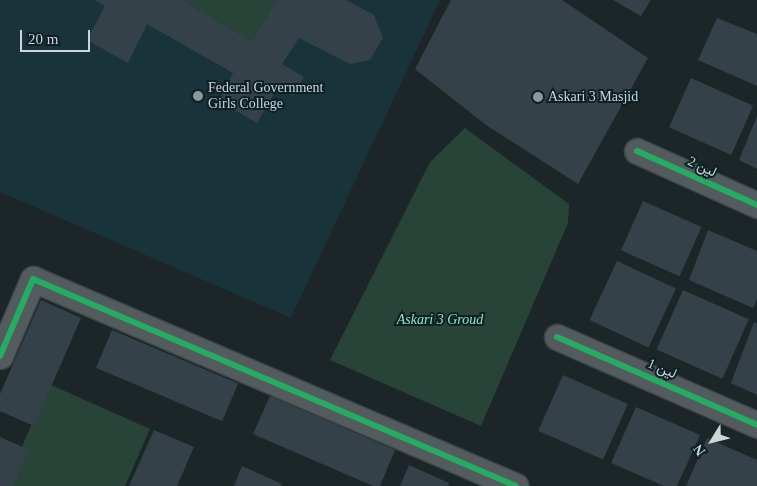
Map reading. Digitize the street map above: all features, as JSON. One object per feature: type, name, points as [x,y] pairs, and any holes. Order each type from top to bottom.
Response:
[{"type":"street","name":"لین 2","points":[[637,151],[757,206]]},
{"type":"street","points":[[0,356],[33,279],[516,486]]},
{"type":"street","name":"لین 1","points":[[557,337],[757,424]]},
{"type":"shaded area","name":"Federal Government Girls College","points":[[0,0],[440,0],[291,318],[0,192]]},
{"type":"green space","points":[[182,0],[276,0],[252,41]]},
{"type":"green space","name":"Askari 3 Groud","points":[[465,128],[569,204],[568,223],[481,426],[330,360],[430,162]]},
{"type":"green space","points":[[49,384],[150,429],[125,486],[5,486]]},
{"type":"building","points":[[94,0],[182,0],[252,41],[276,0],[346,0],[374,15],[383,38],[370,60],[350,64],[299,38],[282,64],[304,77],[293,96],[278,87],[257,123],[219,101],[233,73],[147,24],[128,63],[87,40],[105,6]]},
{"type":"building","name":"Askari 3 Masjid","points":[[451,0],[562,0],[648,58],[578,184],[486,125],[415,69]]},
{"type":"building","points":[[613,0],[651,0],[641,16]]},
{"type":"building","points":[[717,18],[757,34],[757,86],[698,60]]},
{"type":"building","points":[[691,78],[753,106],[731,155],[669,127]]},
{"type":"building","points":[[757,116],[757,169],[739,160]]},
{"type":"building","points":[[643,201],[701,227],[680,276],[621,250]]},
{"type":"building","points":[[708,230],[757,251],[757,299],[753,308],[689,280]]},
{"type":"building","points":[[617,261],[676,288],[648,347],[590,320]]},
{"type":"building","points":[[683,290],[749,319],[722,379],[657,349]]},
{"type":"building","points":[[41,300],[81,318],[34,426],[0,411],[0,394]]},
{"type":"building","points":[[754,322],[757,324],[757,395],[731,383]]},
{"type":"building","points":[[112,330],[238,384],[222,421],[96,368]]},
{"type":"building","points":[[563,375],[628,404],[603,460],[538,431]]},
{"type":"building","points":[[270,396],[395,450],[380,486],[373,486],[253,434]]},
{"type":"building","points":[[636,407],[700,435],[677,486],[664,486],[611,463]]},
{"type":"building","points":[[154,430],[194,447],[177,486],[129,486]]},
{"type":"building","points":[[0,437],[29,450],[13,486],[0,486]]},
{"type":"building","points":[[707,438],[757,460],[757,486],[686,486]]},
{"type":"building","points":[[409,465],[449,483],[448,486],[400,486]]},
{"type":"building","points":[[242,466],[282,484],[281,486],[234,486]]},
{"type":"cycle path","points":[[637,151],[757,205]]},
{"type":"cycle path","points":[[0,356],[33,279],[516,486]]},
{"type":"cycle path","points":[[557,337],[757,425]]},
{"type":"place","name":"Federal Government Girls College","points":[[198,96]]},
{"type":"place","name":"Askari 3 Masjid","points":[[538,97]]}]
